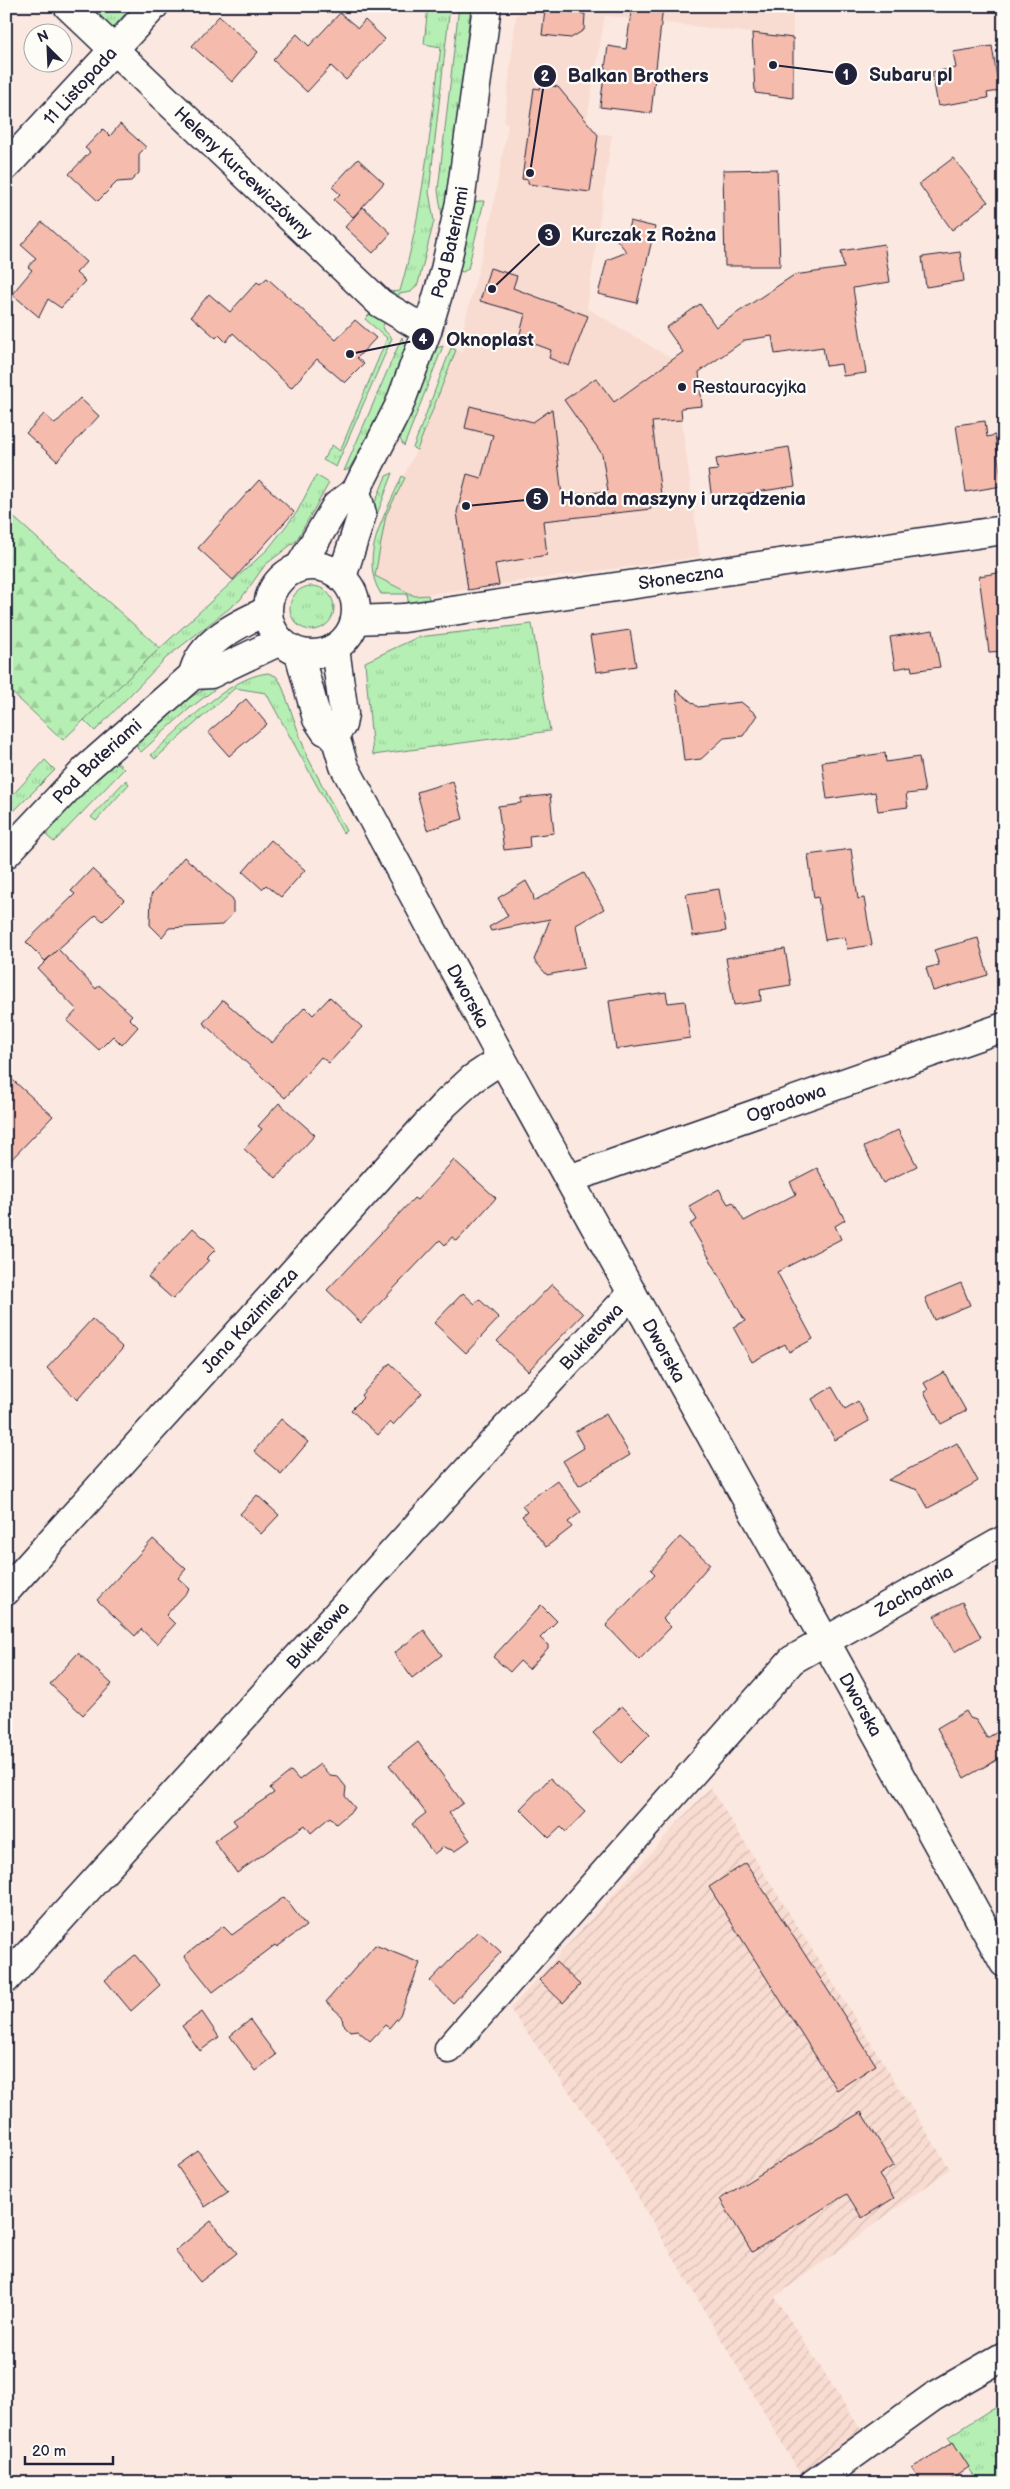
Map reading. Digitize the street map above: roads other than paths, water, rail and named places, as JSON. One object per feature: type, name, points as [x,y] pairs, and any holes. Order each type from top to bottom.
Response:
[{"type":"street","name":"Heleny Kurcewiczówny","points":[[68,6],[380,303],[427,331]]},
{"type":"street","name":"11 Listopada","points":[[6,166],[154,6]]},
{"type":"street","name":"Pod Bateriami","points":[[6,854],[86,770],[193,675],[198,659],[222,636],[267,611],[269,597],[275,584],[285,574],[300,566],[336,506],[356,491],[399,406],[427,331],[444,274],[458,212],[487,6]]},
{"type":"street","points":[[342,577],[362,514],[356,491]]},
{"type":"street","name":"Słoneczna","points":[[356,620],[414,616],[1004,530]]},
{"type":"street","points":[[193,675],[219,670],[290,647],[313,654],[336,648],[348,636],[356,620],[355,597],[342,577],[332,570],[321,566],[300,566]]},
{"type":"street","points":[[267,611],[270,625],[290,647],[317,719],[325,731],[334,733],[342,725],[344,714],[336,648]]},
{"type":"street","name":"Dworska","points":[[334,733],[344,766],[502,1059],[1004,1963]]},
{"type":"street","name":"Ogrodowa","points":[[570,1179],[1004,1026]]},
{"type":"street","name":"Jana Kazimierza","points":[[6,1591],[444,1105],[472,1079],[502,1059]]},
{"type":"street","name":"Bukietowa","points":[[6,1979],[484,1452],[632,1293]]},
{"type":"street","name":"Zachodnia","points":[[449,2049],[792,1660],[824,1640],[1004,1540]]},
{"type":"street","points":[[814,2483],[933,2397],[1004,2356]]},
{"type":"place","name":"Subaru pl","points":[[773,65]]},
{"type":"place","name":"Balkan Brothers","points":[[530,173]]},
{"type":"place","name":"Kurczak z Rożna","points":[[492,289]]},
{"type":"place","name":"Oknoplast","points":[[350,354]]},
{"type":"place","name":"Restauracyjka","points":[[682,387]]},
{"type":"place","name":"Honda maszyny i urządzenia","points":[[466,506]]}]
